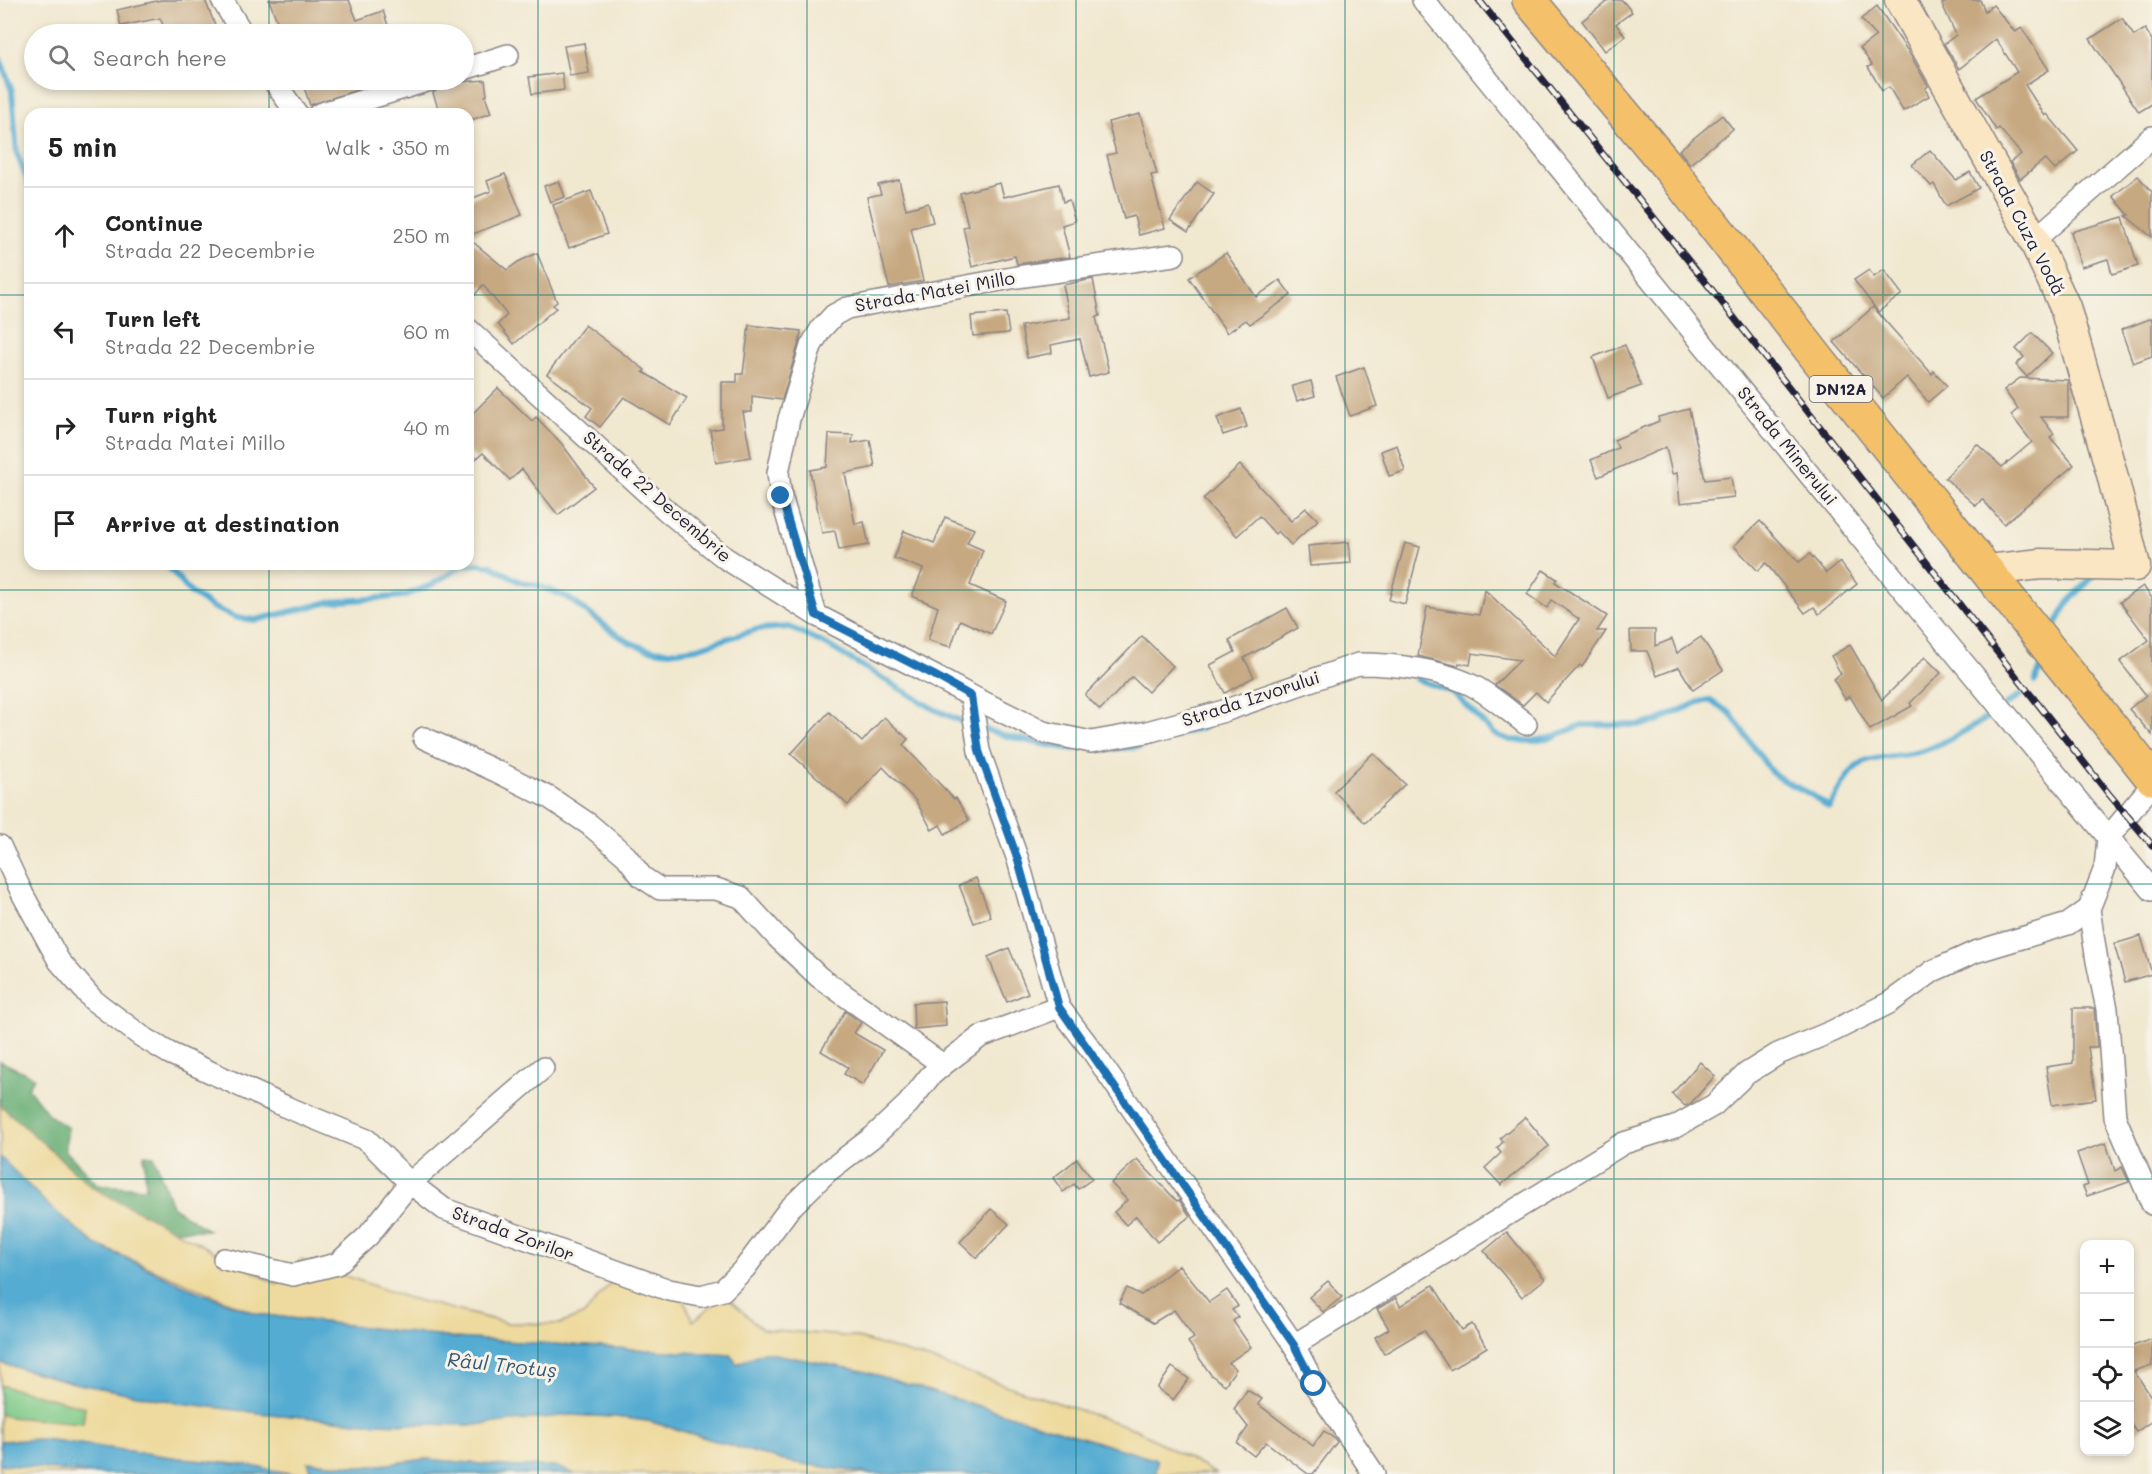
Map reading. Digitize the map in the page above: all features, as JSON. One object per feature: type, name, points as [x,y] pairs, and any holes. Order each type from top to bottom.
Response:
[{"type":"main road","name":"DN12A","points":[[1529,0],[1674,174],[1821,363],[2152,778]]},
{"type":"street","points":[[222,0],[237,24]]},
{"type":"street","name":"Strada Minerului","points":[[1424,0],[1919,609],[2152,890]]},
{"type":"street","name":"Strada Cuza Vodă","points":[[1900,0],[2034,240],[2065,308],[2112,474],[2143,566]]},
{"type":"street","points":[[474,66],[507,55]]},
{"type":"street","points":[[280,90],[293,108]]},
{"type":"street","points":[[339,108],[397,90]]},
{"type":"street","points":[[2034,240],[2152,137]]},
{"type":"street","name":"Strada Matei Millo","points":[[816,615],[781,496],[778,472],[789,418],[812,346],[821,329],[834,315],[847,308],[1017,277],[1174,255]]},
{"type":"street","name":"Strada 22 Decembrie","points":[[474,334],[667,511],[725,558],[816,615],[971,696]]},
{"type":"street","points":[[1988,570],[2041,564],[2143,566]]},
{"type":"street","name":"Strada Izvorului","points":[[971,696],[1043,732],[1091,742],[1147,732],[1224,711],[1358,664],[1381,664],[1440,674],[1476,687],[1526,724]]},
{"type":"street","points":[[971,696],[979,751],[1018,860],[1059,1007],[1099,1061],[1294,1345],[1314,1384],[1374,1474]]},
{"type":"street","points":[[424,738],[549,798],[591,825],[626,856],[642,876],[660,889],[716,889],[741,897],[777,937],[819,977],[943,1065]]},
{"type":"street","points":[[2152,785],[2108,838],[2105,868],[2089,909],[2107,1009],[2115,1117],[2152,1204]]},
{"type":"street","name":"Strada Zorilor","points":[[0,846],[23,896],[59,961],[100,1007],[141,1036],[169,1053],[284,1106],[367,1140],[410,1183],[444,1209],[669,1290],[701,1296],[723,1290],[745,1268],[797,1202],[827,1172],[874,1136],[908,1104],[930,1076],[943,1065],[980,1037],[1059,1007]]},
{"type":"street","points":[[1294,1345],[1624,1143],[1675,1127],[1714,1105],[1746,1074],[1778,1054],[1833,1031],[1889,1003],[1933,971],[1975,952],[2068,924],[2089,909]]},
{"type":"street","points":[[224,1259],[293,1275],[337,1264],[368,1236],[410,1183],[543,1068]]},
{"type":"green space","points":[[0,1061],[34,1077],[28,1088],[48,1114],[68,1128],[65,1150],[98,1185],[146,1188],[144,1155],[154,1156],[172,1206],[208,1230],[173,1230],[93,1188],[0,1105]]},
{"type":"green space","points":[[0,1385],[85,1407],[83,1423],[9,1417],[0,1414]]},
{"type":"sand","points":[[0,1105],[93,1188],[277,1284],[301,1260],[408,1298],[507,1323],[560,1324],[585,1314],[611,1282],[683,1298],[693,1321],[724,1295],[762,1329],[854,1337],[925,1358],[1135,1429],[1216,1474],[1156,1474],[1157,1460],[863,1371],[764,1352],[737,1364],[730,1355],[453,1338],[257,1314],[95,1244],[49,1206],[0,1157]]},
{"type":"sand","points":[[0,1363],[78,1384],[259,1413],[369,1423],[474,1425],[570,1415],[648,1421],[784,1461],[871,1474],[575,1474],[554,1466],[515,1467],[426,1459],[365,1467],[309,1462],[312,1474],[293,1474],[246,1465],[193,1460],[44,1439],[0,1441],[0,1414],[9,1417],[83,1423],[85,1407],[0,1385]]},
{"type":"sand","points":[[0,1464],[86,1472],[95,1474],[0,1474]]},
{"type":"water","name":"Râul Trotuș","points":[[0,1157],[49,1206],[95,1244],[194,1290],[257,1314],[453,1338],[730,1355],[737,1364],[764,1352],[863,1371],[1157,1460],[1156,1474],[871,1474],[784,1461],[648,1421],[570,1415],[474,1425],[369,1423],[180,1403],[78,1384],[0,1363]]},
{"type":"water","points":[[44,1439],[193,1460],[246,1465],[293,1474],[95,1474],[0,1464],[0,1441]]},
{"type":"water","points":[[426,1459],[515,1467],[554,1466],[575,1474],[312,1474],[308,1462],[365,1467]]},
{"type":"building","points":[[161,0],[205,0],[215,24],[163,24],[160,18],[120,24],[117,10]]},
{"type":"building","points":[[269,0],[349,0],[357,20],[383,11],[388,24],[278,24]]},
{"type":"building","points":[[1609,0],[1622,0],[1632,12],[1616,24],[1625,36],[1605,51],[1582,21]]},
{"type":"building","points":[[1951,0],[1980,0],[1985,11],[1993,5],[2015,32],[2022,28],[2049,70],[2025,85],[2045,116],[2047,114],[2078,151],[2055,170],[2045,159],[2020,179],[2010,162],[2021,154],[1999,128],[1996,130],[1976,98],[2017,72],[1996,39],[1959,69],[1944,44],[1956,35],[1942,4]]},
{"type":"building","points":[[1877,6],[1908,51],[1928,86],[1925,89],[1929,96],[1903,111],[1889,87],[1882,91],[1868,67],[1872,65],[1860,48],[1876,36],[1861,19]]},
{"type":"building","points":[[2122,18],[2134,36],[2145,29],[2152,40],[2152,104],[2139,112],[2090,39]]},
{"type":"building","points":[[584,43],[589,73],[570,76],[564,46]]},
{"type":"building","points":[[562,73],[564,90],[532,94],[529,77]]},
{"type":"building","points":[[485,80],[487,95],[485,96],[491,113],[474,119],[474,108],[438,108],[433,93],[437,90],[474,90],[474,81]]},
{"type":"building","points":[[305,90],[357,90],[310,105]]},
{"type":"building","points":[[1140,114],[1157,174],[1151,175],[1165,228],[1139,235],[1134,216],[1124,219],[1107,155],[1116,153],[1108,122]]},
{"type":"building","points":[[1722,115],[1733,129],[1690,164],[1679,150]]},
{"type":"building","points":[[1930,150],[1956,180],[1970,172],[1979,188],[1946,206],[1934,184],[1931,186],[1912,165]]},
{"type":"building","points":[[505,174],[522,215],[474,234],[474,198],[491,191],[487,181]]},
{"type":"building","points":[[2138,176],[2152,192],[2152,237],[2126,216],[2129,215],[2113,196]]},
{"type":"building","points":[[899,180],[906,209],[928,203],[933,222],[911,228],[923,281],[889,287],[867,197],[881,194],[878,185]]},
{"type":"building","points":[[559,181],[565,197],[550,202],[544,186]]},
{"type":"building","points":[[1197,182],[1214,194],[1188,232],[1170,220]]},
{"type":"building","points":[[1000,183],[1004,197],[1059,184],[1063,202],[1069,200],[1075,221],[1062,225],[1070,257],[1017,264],[1015,256],[972,267],[963,227],[968,226],[960,193]]},
{"type":"building","points":[[591,191],[607,234],[569,248],[553,205]]},
{"type":"building","points":[[2123,217],[2138,266],[2112,274],[2108,259],[2081,267],[2071,232]]},
{"type":"building","points":[[474,243],[507,270],[537,253],[557,302],[553,305],[556,308],[514,344],[498,324],[507,315],[483,285],[474,296]]},
{"type":"building","points":[[1226,253],[1256,297],[1280,280],[1291,295],[1250,324],[1246,320],[1227,333],[1189,278]]},
{"type":"building","points":[[1869,270],[1874,277],[1884,270],[1902,294],[1878,312],[1854,280]]},
{"type":"building","points":[[1093,279],[1100,316],[1096,317],[1109,372],[1089,377],[1080,339],[1051,345],[1052,353],[1027,358],[1021,326],[1070,318],[1063,285]]},
{"type":"building","points":[[1873,307],[1932,374],[1934,371],[1947,386],[1928,402],[1907,377],[1883,398],[1834,342]]},
{"type":"building","points":[[1006,313],[1009,333],[973,336],[971,316]]},
{"type":"building","points":[[2152,318],[2152,356],[2133,363],[2121,330]]},
{"type":"building","points":[[585,325],[645,370],[643,372],[687,398],[670,425],[624,397],[600,427],[586,416],[592,408],[547,374]]},
{"type":"building","points":[[749,325],[801,331],[800,339],[782,400],[752,396],[752,412],[743,412],[751,457],[716,463],[710,430],[722,428],[722,382],[737,382],[737,374],[743,374]]},
{"type":"building","points":[[2032,333],[2052,353],[2027,377],[2016,365],[2024,357],[2016,349]]},
{"type":"building","points":[[1625,345],[1641,386],[1608,398],[1593,357]]},
{"type":"building","points":[[1364,367],[1377,406],[1350,416],[1336,377]]},
{"type":"building","points":[[2020,378],[2068,380],[2068,417],[2041,417],[2054,434],[2050,437],[2074,465],[2004,524],[1982,499],[1976,506],[1945,478],[1977,444],[2002,467],[2032,442],[2011,415],[2018,409],[2004,390]]},
{"type":"building","points":[[1311,381],[1315,396],[1297,401],[1292,386]]},
{"type":"building","points":[[498,388],[532,421],[536,417],[562,444],[594,487],[558,515],[522,469],[510,480],[483,453],[476,459],[474,457],[474,412]]},
{"type":"building","points":[[1241,409],[1247,427],[1223,435],[1217,418]]},
{"type":"building","points":[[1689,409],[1705,480],[1731,477],[1734,497],[1680,503],[1677,473],[1672,474],[1666,447],[1598,477],[1591,460],[1618,448],[1614,440],[1659,421],[1658,417]]},
{"type":"building","points":[[829,434],[853,435],[852,443],[870,440],[875,467],[845,473],[855,524],[864,522],[869,545],[839,550],[835,531],[822,533],[810,470],[827,467]]},
{"type":"building","points":[[1397,445],[1405,471],[1389,476],[1381,451]]},
{"type":"building","points":[[1240,465],[1291,521],[1306,508],[1318,520],[1291,545],[1278,531],[1275,534],[1259,516],[1237,536],[1203,499]]},
{"type":"building","points":[[945,517],[974,529],[967,543],[983,550],[970,585],[1006,601],[991,634],[960,620],[951,647],[928,640],[938,607],[912,596],[923,569],[894,558],[904,531],[934,543]]},
{"type":"building","points":[[1760,521],[1799,562],[1810,554],[1826,573],[1840,562],[1857,584],[1819,614],[1814,607],[1805,613],[1766,563],[1758,571],[1734,546]]},
{"type":"building","points":[[1349,542],[1351,563],[1310,566],[1308,546]]},
{"type":"building","points":[[1405,543],[1420,547],[1405,604],[1389,600]]},
{"type":"building","points":[[1543,570],[1557,579],[1555,582],[1607,616],[1597,631],[1606,631],[1582,667],[1580,665],[1546,702],[1536,692],[1523,705],[1495,685],[1520,660],[1472,653],[1470,665],[1459,663],[1458,666],[1418,656],[1427,607],[1479,615],[1485,590],[1555,656],[1579,619],[1551,600],[1547,608],[1527,594]]},
{"type":"building","points":[[2143,586],[2152,598],[2152,735],[2129,709],[2146,695],[2120,662],[2149,640],[2120,602]]},
{"type":"building","points":[[1287,608],[1298,628],[1244,658],[1254,677],[1225,693],[1210,665],[1235,652],[1229,640]]},
{"type":"building","points":[[1630,630],[1655,630],[1655,646],[1672,639],[1677,653],[1701,637],[1723,670],[1693,690],[1679,667],[1657,676],[1647,651],[1631,651]]},
{"type":"building","points":[[1142,636],[1173,666],[1148,692],[1132,677],[1100,710],[1085,695]]},
{"type":"building","points":[[1850,645],[1882,700],[1925,657],[1941,673],[1910,703],[1912,706],[1870,730],[1850,696],[1845,699],[1833,679],[1841,674],[1831,656]]},
{"type":"building","points":[[829,712],[862,742],[884,717],[908,739],[903,745],[954,799],[956,798],[969,820],[945,834],[940,825],[932,830],[916,801],[883,767],[848,805],[791,754]]},
{"type":"building","points":[[1373,753],[1405,784],[1365,823],[1334,791]]},
{"type":"building","points":[[976,878],[991,917],[974,923],[959,885]]},
{"type":"building","points":[[2141,936],[2152,974],[2125,982],[2114,944]]},
{"type":"building","points":[[1009,948],[1028,993],[1007,1002],[988,957]]},
{"type":"building","points":[[944,1001],[946,1026],[914,1029],[913,1003]]},
{"type":"building","points":[[2073,1008],[2094,1008],[2097,1047],[2088,1047],[2096,1099],[2052,1105],[2046,1067],[2073,1063]]},
{"type":"building","points":[[845,1011],[861,1023],[854,1033],[883,1050],[863,1085],[844,1074],[848,1067],[821,1051]]},
{"type":"building","points":[[1700,1062],[1715,1076],[1690,1104],[1685,1106],[1672,1094]]},
{"type":"building","points":[[1525,1117],[1549,1146],[1501,1185],[1485,1168],[1501,1153],[1497,1148],[1503,1142],[1500,1138]]},
{"type":"building","points":[[2106,1143],[2115,1171],[2122,1167],[2129,1182],[2087,1196],[2083,1187],[2088,1185],[2077,1153]]},
{"type":"building","points":[[1077,1159],[1092,1179],[1078,1189],[1074,1184],[1063,1192],[1053,1178]]},
{"type":"building","points":[[1137,1159],[1177,1201],[1179,1200],[1190,1216],[1157,1242],[1136,1216],[1126,1225],[1114,1212],[1127,1200],[1111,1183]]},
{"type":"building","points":[[991,1209],[1009,1224],[977,1258],[960,1242]]},
{"type":"building","points":[[1507,1232],[1545,1279],[1522,1297],[1484,1251]]},
{"type":"building","points":[[1179,1265],[1209,1302],[1227,1290],[1238,1306],[1232,1310],[1238,1317],[1233,1321],[1251,1347],[1228,1363],[1236,1369],[1225,1385],[1211,1375],[1188,1342],[1194,1338],[1174,1310],[1153,1323],[1119,1303],[1127,1288],[1141,1295]]},
{"type":"building","points":[[1328,1281],[1342,1297],[1323,1312],[1309,1297]]},
{"type":"building","points":[[1433,1285],[1462,1330],[1472,1324],[1487,1347],[1450,1370],[1424,1330],[1384,1354],[1375,1337],[1389,1329],[1377,1309],[1396,1298],[1400,1306]]},
{"type":"building","points":[[2152,1339],[2152,1365],[2134,1371],[2134,1346]]},
{"type":"building","points":[[1172,1367],[1189,1379],[1173,1400],[1157,1388]]},
{"type":"building","points":[[2134,1371],[2152,1398],[2152,1421],[2136,1432],[2134,1429]]},
{"type":"building","points":[[1247,1390],[1262,1399],[1258,1404],[1313,1446],[1324,1431],[1335,1439],[1337,1442],[1313,1474],[1308,1474],[1266,1442],[1254,1456],[1237,1443],[1248,1427],[1234,1409]]},
{"type":"waterway","points":[[0,58],[12,91],[17,154],[24,171]]},
{"type":"waterway","points":[[474,564],[491,566],[520,582],[536,585],[567,597],[616,634],[647,649],[669,652],[697,648],[758,629],[789,627],[827,645],[934,709],[970,725]]},
{"type":"waterway","points":[[171,570],[191,593],[212,607],[237,618],[256,620],[330,602],[404,596],[431,585],[455,570]]},
{"type":"waterway","points":[[2055,626],[2069,601],[2093,577]]},
{"type":"waterway","points":[[2035,681],[2042,666]]},
{"type":"waterway","points":[[1416,679],[1453,692],[1494,734],[1510,740],[1533,741],[1550,738],[1582,725],[1641,725],[1709,700],[1730,713],[1772,773],[1829,807],[1847,777],[1861,764],[1878,758],[1915,753],[1931,748],[1989,717]]},
{"type":"waterway","points":[[2006,705],[2020,695]]},
{"type":"waterway","points":[[1103,749],[1138,747],[1204,727]]},
{"type":"waterway","points":[[980,728],[1027,741],[1075,749]]},
{"type":"railway","points":[[1479,0],[1724,305],[2108,793],[2152,845]]},
{"type":"route","points":[[781,496],[816,615],[971,696],[979,751],[1018,860],[1059,1007],[1093,1052],[1294,1345],[1314,1384]]}]
